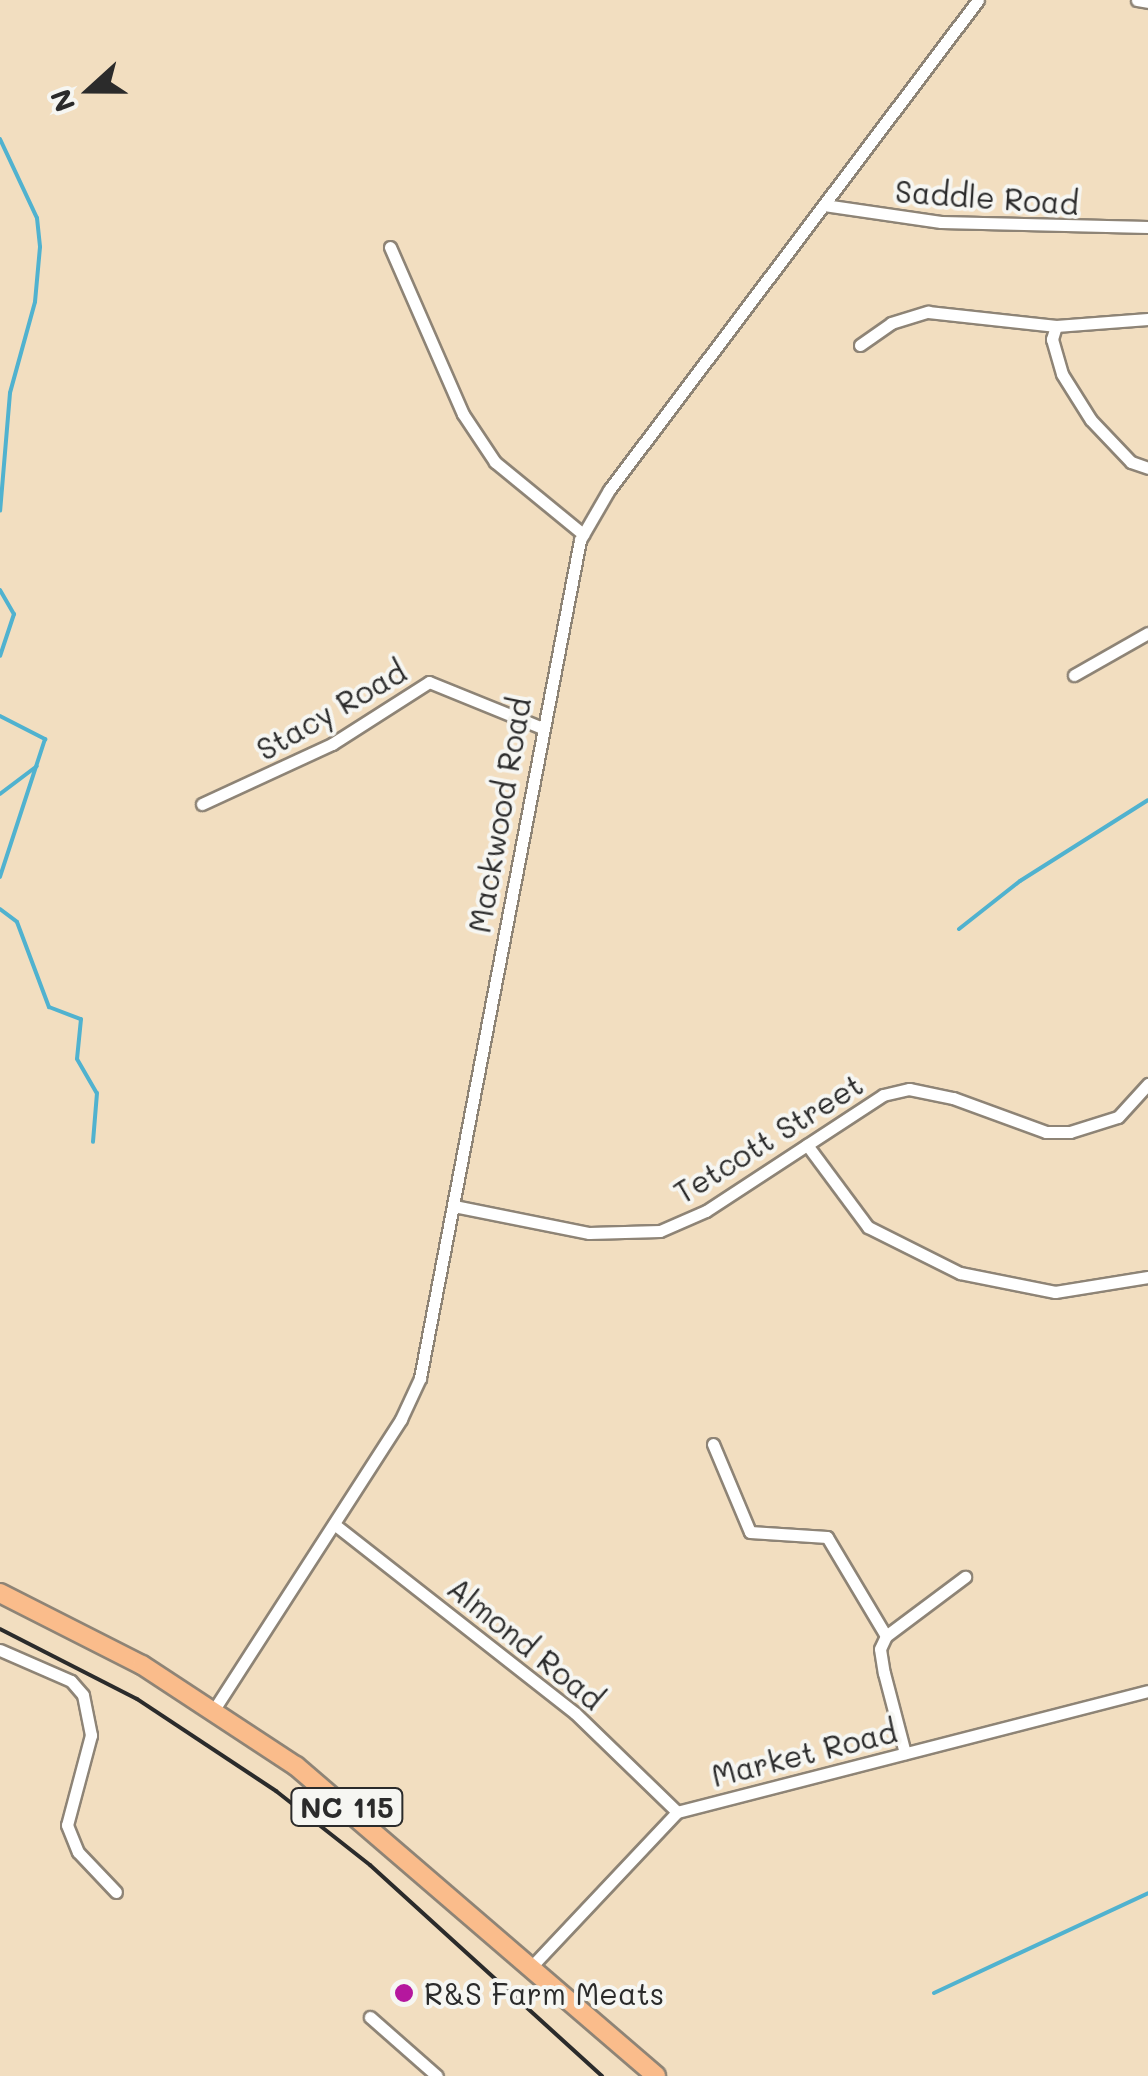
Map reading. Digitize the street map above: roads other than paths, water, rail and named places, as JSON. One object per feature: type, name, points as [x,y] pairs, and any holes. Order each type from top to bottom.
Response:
[{"type":"main road","name":"NC 115","points":[[0,1592],[215,1708],[296,1766],[656,2076]]},
{"type":"street","name":"Mackwood Road","points":[[215,1708],[334,1524],[420,1378],[540,726],[584,534],[609,490],[978,0]]},
{"type":"street","points":[[1137,0],[1148,2]]},
{"type":"street","name":"Saddle Road","points":[[824,205],[942,222],[1148,227]]},
{"type":"street","points":[[390,247],[463,414],[496,462],[584,534]]},
{"type":"street","points":[[860,345],[891,323],[928,312],[1056,326],[1148,319]]},
{"type":"street","points":[[1056,326],[1052,339],[1062,374],[1090,420],[1131,462],[1148,468]]},
{"type":"street","points":[[1074,674],[1148,633]]},
{"type":"street","name":"Stacy Road","points":[[202,804],[332,744],[429,682],[540,726]]},
{"type":"street","name":"Tetcott Street","points":[[454,1206],[589,1233],[660,1230],[706,1211],[806,1146],[867,1100],[908,1089],[1058,1132],[1118,1117],[1148,1084]]},
{"type":"street","points":[[806,1146],[868,1228],[960,1273],[1055,1292],[1148,1277]]},
{"type":"street","points":[[713,1444],[750,1532],[827,1536],[886,1636]]},
{"type":"street","name":"Almond Road","points":[[334,1524],[576,1713],[677,1812]]},
{"type":"street","points":[[905,1753],[880,1649],[886,1636],[966,1577]]},
{"type":"street","points":[[0,1650],[72,1680],[83,1696],[91,1735],[67,1824],[78,1852],[116,1892]]},
{"type":"street","name":"Market Road","points":[[532,1966],[677,1812],[1148,1691]]},
{"type":"street","points":[[370,2018],[437,2076]]},
{"type":"waterway","points":[[0,139],[37,218],[40,247],[35,302],[10,393],[0,511]]},
{"type":"waterway","points":[[0,590],[14,614],[0,656]]},
{"type":"waterway","points":[[0,716],[45,739],[0,877]]},
{"type":"waterway","points":[[0,794],[37,766]]},
{"type":"waterway","points":[[959,929],[1020,881],[1148,800]]},
{"type":"waterway","points":[[0,909],[17,922],[49,1007],[81,1019],[77,1059],[97,1093],[93,1142]]},
{"type":"waterway","points":[[934,1993],[1148,1893]]},
{"type":"railway","points":[[0,1629],[137,1699],[276,1791],[370,1865],[602,2076]]},
{"type":"place","name":"R&S Farm Meats","points":[[404,1993]]}]
